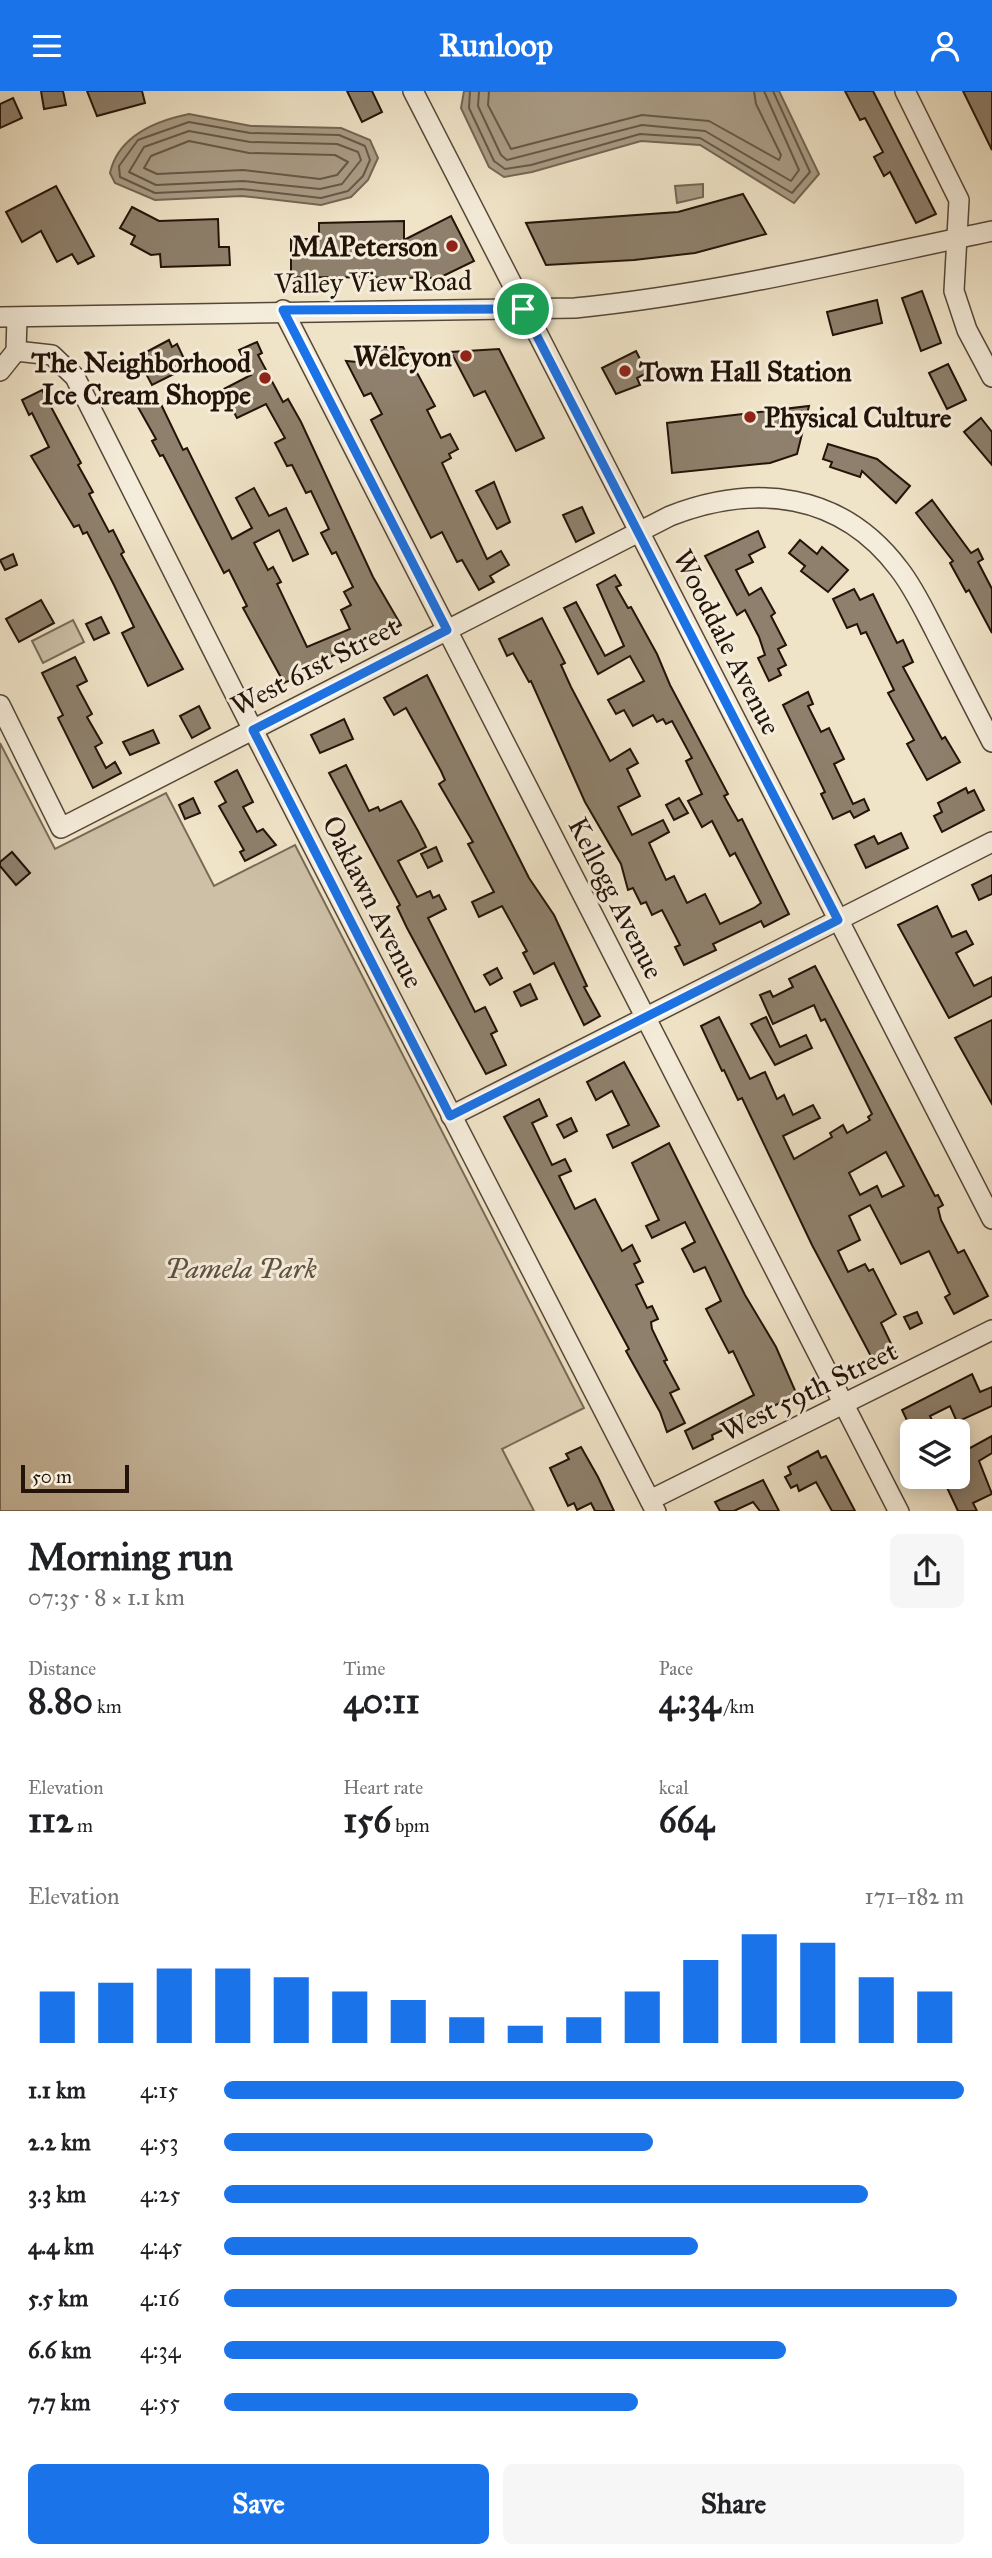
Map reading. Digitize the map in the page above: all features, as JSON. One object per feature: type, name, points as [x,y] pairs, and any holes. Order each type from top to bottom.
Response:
[{"type":"street","name":"Wooddale Avenue","points":[[413,91],[992,1219]]},
{"type":"street","points":[[905,91],[959,200],[954,291],[967,330],[992,377]]},
{"type":"street","name":"Valley View Road","points":[[8,318],[283,310],[523,309],[645,301],[992,232]]},
{"type":"street","name":"Kellogg Avenue","points":[[283,310],[899,1511]]},
{"type":"street","points":[[0,371],[16,351],[8,318]]},
{"type":"street","name":"Oaklawn Avenue","points":[[16,351],[52,355],[75,377],[450,1116],[653,1506]]},
{"type":"street","name":"West 61st Street","points":[[0,705],[61,828],[670,516],[700,504],[731,498],[764,496],[795,501],[853,526],[879,545],[900,570],[992,742]]},
{"type":"street","points":[[450,1116],[992,842]]},
{"type":"street","name":"West 59th Street","points":[[653,1506],[992,1330]]},
{"type":"green space","points":[[73,620],[84,642],[43,663],[32,641]]},
{"type":"green space","name":"Pamela Park","points":[[0,743],[55,849],[166,793],[214,886],[295,845],[584,1408],[502,1449],[534,1511],[0,1511]]},
{"type":"water","points":[[464,91],[779,91],[819,174],[794,203],[700,145],[641,141],[532,172],[504,177],[489,167],[461,108]]},
{"type":"water","points":[[189,114],[251,126],[341,128],[370,140],[378,158],[368,180],[351,197],[321,205],[242,196],[155,200],[115,183],[110,173],[114,160],[130,140],[151,126]]},
{"type":"water","points":[[703,184],[703,197],[677,203],[675,186]]},
{"type":"building","points":[[41,91],[63,91],[66,105],[44,109]]},
{"type":"building","points":[[87,91],[142,91],[145,103],[97,116]]},
{"type":"building","points":[[347,91],[372,91],[382,112],[362,122]]},
{"type":"building","points":[[845,91],[873,91],[936,214],[916,223],[890,172],[884,176],[874,157],[883,152],[865,118],[860,120]]},
{"type":"building","points":[[963,91],[992,91],[992,150]]},
{"type":"building","points":[[13,98],[22,118],[0,128],[0,104]]},
{"type":"building","points":[[56,186],[94,256],[78,264],[72,254],[57,262],[41,231],[22,242],[6,212]]},
{"type":"building","points":[[743,194],[766,234],[695,253],[546,265],[526,223],[678,212]]},
{"type":"building","points":[[132,207],[159,221],[218,219],[219,247],[229,247],[230,265],[161,267],[160,254],[151,255],[131,244],[135,236],[120,228]]},
{"type":"building","points":[[451,216],[474,261],[439,278],[291,277],[291,239],[319,239],[319,223],[404,221],[404,240]]},
{"type":"building","points":[[922,291],[941,343],[921,351],[902,298]]},
{"type":"building","points":[[877,300],[882,323],[833,335],[827,312]]},
{"type":"building","points":[[169,340],[172,347],[177,344],[188,367],[152,385],[137,357]]},
{"type":"building","points":[[257,342],[262,353],[258,355],[283,402],[288,399],[301,422],[373,577],[401,625],[323,660],[325,664],[284,683],[243,608],[247,606],[229,570],[224,573],[163,455],[160,456],[152,441],[156,439],[138,407],[157,396],[183,450],[187,448],[232,539],[252,528],[236,498],[254,488],[269,516],[286,508],[308,554],[293,561],[279,530],[254,543],[268,570],[273,567],[281,582],[277,584],[307,647],[350,629],[341,610],[351,605],[344,592],[353,587],[336,552],[332,554],[321,533],[329,529],[311,491],[306,493],[292,465],[287,466],[275,443],[285,438],[266,404],[237,418],[222,390],[251,375],[239,350]]},
{"type":"building","points":[[358,347],[403,347],[435,406],[427,410],[441,438],[450,434],[458,449],[449,454],[451,458],[442,463],[487,559],[501,551],[509,565],[490,576],[494,582],[479,590],[462,560],[457,562],[442,532],[431,538],[371,420],[382,414],[371,393],[364,396],[346,361],[357,362]]},
{"type":"building","points":[[499,349],[544,438],[516,451],[485,391],[474,396],[451,352]]},
{"type":"building","name":"Town Hall Station","points":[[636,351],[647,373],[637,378],[640,385],[616,394],[602,368]]},
{"type":"building","points":[[948,364],[966,400],[947,409],[929,373]]},
{"type":"building","points":[[42,390],[81,463],[78,465],[93,492],[89,494],[109,532],[113,530],[124,552],[121,554],[183,669],[148,686],[122,633],[134,627],[114,585],[87,532],[83,534],[79,525],[74,527],[31,456],[49,447],[32,413],[29,415],[22,400]]},
{"type":"building","points":[[809,406],[797,454],[770,463],[672,473],[667,423]]},
{"type":"building","points":[[981,418],[992,432],[992,465],[964,432]]},
{"type":"building","points":[[828,444],[877,459],[910,486],[896,503],[862,471],[860,477],[830,467],[832,462],[823,459]]},
{"type":"building","points":[[494,482],[510,522],[497,529],[476,491]]},
{"type":"building","points":[[932,500],[971,553],[978,549],[983,559],[978,562],[992,589],[992,633],[969,590],[966,592],[950,563],[953,561],[916,513]]},
{"type":"building","points":[[582,507],[594,533],[576,542],[563,515]]},
{"type":"building","points":[[758,531],[765,547],[749,555],[753,562],[736,570],[749,595],[761,588],[775,613],[771,616],[786,645],[778,649],[786,665],[778,669],[781,675],[769,681],[758,658],[765,655],[759,637],[745,610],[737,615],[705,556]]},
{"type":"building","points":[[800,540],[817,554],[822,547],[848,570],[828,592],[801,571],[805,566],[789,553]]},
{"type":"building","points":[[13,554],[17,565],[5,570],[0,560]]},
{"type":"building","points":[[615,575],[621,585],[616,587],[628,608],[631,607],[657,654],[670,685],[728,794],[724,796],[738,821],[742,819],[789,914],[764,927],[761,921],[713,944],[716,950],[684,965],[675,947],[680,945],[662,910],[652,915],[646,902],[641,904],[633,888],[628,890],[621,864],[585,802],[531,681],[529,682],[513,653],[507,656],[499,639],[542,618],[565,663],[561,665],[571,687],[610,761],[630,749],[638,763],[627,769],[640,796],[618,807],[632,835],[663,820],[669,832],[649,843],[666,880],[674,876],[687,903],[705,894],[720,924],[754,908],[761,903],[735,853],[730,856],[712,821],[702,827],[688,801],[702,794],[686,761],[692,758],[672,721],[666,724],[663,719],[657,722],[653,715],[633,726],[624,710],[616,714],[608,700],[644,681],[630,656],[598,674],[564,608],[576,602],[605,656],[624,646],[597,585]]},
{"type":"building","points":[[854,589],[860,600],[873,594],[897,643],[903,640],[913,662],[903,667],[942,739],[945,737],[960,762],[927,780],[907,744],[914,740],[888,693],[894,690],[866,632],[861,634],[857,624],[847,628],[833,599]]},
{"type":"building","points":[[41,600],[54,623],[19,642],[6,619]]},
{"type":"building","points":[[101,617],[109,633],[94,640],[86,624]]},
{"type":"building","points":[[75,657],[87,681],[77,686],[92,714],[87,717],[102,743],[95,747],[106,768],[115,762],[121,773],[93,788],[58,718],[63,715],[42,673]]},
{"type":"building","points":[[427,675],[529,878],[554,915],[587,986],[584,987],[600,1016],[584,1025],[554,963],[534,974],[523,953],[527,951],[502,906],[479,917],[472,902],[494,892],[468,844],[473,842],[439,784],[445,780],[406,708],[394,715],[384,698]]},
{"type":"building","points":[[808,692],[813,704],[808,706],[821,732],[829,728],[844,759],[834,764],[853,804],[864,799],[869,810],[854,818],[850,811],[833,819],[821,794],[825,792],[783,705]]},
{"type":"building","points":[[199,706],[210,728],[192,738],[180,716]]},
{"type":"building","points":[[344,719],[353,739],[320,753],[311,735]]},
{"type":"building","points":[[153,730],[159,743],[130,755],[123,742]]},
{"type":"building","points":[[346,765],[369,811],[378,807],[380,811],[401,801],[418,831],[426,847],[398,861],[417,897],[430,891],[433,898],[439,895],[446,909],[428,918],[475,1012],[485,1007],[497,1031],[491,1034],[506,1065],[486,1074],[407,928],[397,907],[400,905],[329,773]]},
{"type":"building","points":[[237,770],[253,802],[243,807],[257,832],[263,829],[276,845],[245,861],[240,852],[244,850],[219,806],[226,802],[215,782]]},
{"type":"building","points":[[966,788],[968,793],[974,790],[984,810],[942,832],[934,816],[942,812],[938,803]]},
{"type":"building","points":[[193,798],[200,813],[185,819],[179,805]]},
{"type":"building","points":[[679,798],[688,813],[674,820],[666,805]]},
{"type":"building","points":[[901,833],[908,848],[866,868],[855,845],[874,836],[878,844]]},
{"type":"building","points":[[436,847],[442,861],[428,868],[421,854]]},
{"type":"building","points":[[12,852],[30,873],[16,885],[0,866],[0,862]]},
{"type":"building","points":[[992,875],[992,894],[979,900],[972,885]]},
{"type":"building","points":[[937,906],[952,937],[966,931],[973,944],[956,953],[974,986],[992,977],[992,996],[949,1018],[898,925]]},
{"type":"building","points":[[815,966],[935,1196],[938,1195],[943,1205],[938,1208],[941,1220],[958,1253],[964,1250],[988,1296],[954,1314],[945,1297],[950,1294],[929,1251],[901,1264],[870,1205],[849,1216],[860,1240],[838,1251],[848,1272],[865,1264],[869,1271],[873,1269],[896,1314],[881,1323],[895,1352],[874,1362],[812,1245],[742,1098],[738,1100],[701,1026],[719,1017],[750,1079],[765,1072],[777,1099],[784,1095],[793,1115],[813,1105],[820,1118],[783,1136],[794,1159],[832,1137],[830,1133],[843,1125],[847,1133],[870,1120],[868,1117],[872,1114],[825,1019],[821,1021],[814,1005],[773,1024],[760,995],[770,991],[773,997],[793,987],[789,979]],"holes":[[[886,1152],[904,1186],[882,1197],[877,1186],[860,1195],[849,1173]]]},
{"type":"building","points":[[497,968],[502,978],[490,985],[484,975]]},
{"type":"building","points":[[530,984],[537,999],[521,1006],[514,992]]},
{"type":"building","points":[[766,1017],[780,1047],[806,1035],[812,1048],[775,1065],[751,1024]]},
{"type":"building","points":[[992,1020],[992,1104],[955,1038]]},
{"type":"building","points":[[624,1062],[659,1126],[613,1148],[607,1135],[629,1125],[612,1091],[596,1100],[587,1082]]},
{"type":"building","points":[[539,1099],[547,1116],[532,1123],[552,1165],[565,1159],[571,1171],[559,1176],[575,1209],[595,1199],[622,1251],[632,1245],[640,1261],[634,1264],[643,1282],[636,1285],[647,1308],[652,1306],[658,1319],[651,1322],[652,1329],[667,1360],[664,1361],[679,1389],[670,1393],[685,1423],[667,1432],[660,1412],[626,1351],[629,1349],[504,1117]]},
{"type":"building","points":[[571,1118],[577,1131],[564,1138],[557,1125]]},
{"type":"building","points":[[669,1143],[745,1295],[776,1347],[797,1395],[712,1435],[713,1439],[693,1449],[685,1431],[754,1395],[733,1351],[729,1353],[706,1309],[721,1301],[705,1267],[694,1272],[682,1249],[695,1242],[685,1222],[652,1238],[646,1226],[659,1220],[632,1163]]},
{"type":"building","points":[[917,1312],[922,1323],[910,1329],[904,1317]]},
{"type":"building","points":[[972,1374],[980,1392],[992,1387],[992,1406],[964,1419],[956,1419],[950,1406],[930,1416],[931,1419],[906,1419],[902,1410]]},
{"type":"building","points":[[992,1436],[992,1453],[979,1461],[992,1494],[973,1503],[977,1511],[958,1511],[948,1489],[970,1489],[970,1448]]},
{"type":"building","points":[[581,1447],[614,1511],[595,1511],[591,1503],[577,1510],[574,1503],[568,1506],[550,1468],[569,1459],[566,1454]]},
{"type":"building","points":[[818,1451],[821,1458],[826,1456],[855,1511],[832,1511],[816,1482],[799,1491],[797,1485],[791,1488],[785,1477],[791,1474],[788,1467]]},
{"type":"building","points":[[763,1480],[779,1511],[760,1511],[753,1502],[734,1511],[720,1511],[715,1502]]},
{"type":"place","name":"MAPeterson","points":[[452,246]]},
{"type":"place","name":"Welcyon","points":[[466,356]]},
{"type":"place","name":"Town Hall Station","points":[[625,371]]},
{"type":"place","name":"The Neighborhood Ice Cream Shoppe","points":[[265,378]]},
{"type":"place","name":"Physical Culture","points":[[750,417]]},
{"type":"route","points":[[523,309],[838,920],[450,1116],[253,730],[447,630],[283,310],[523,309]]}]
